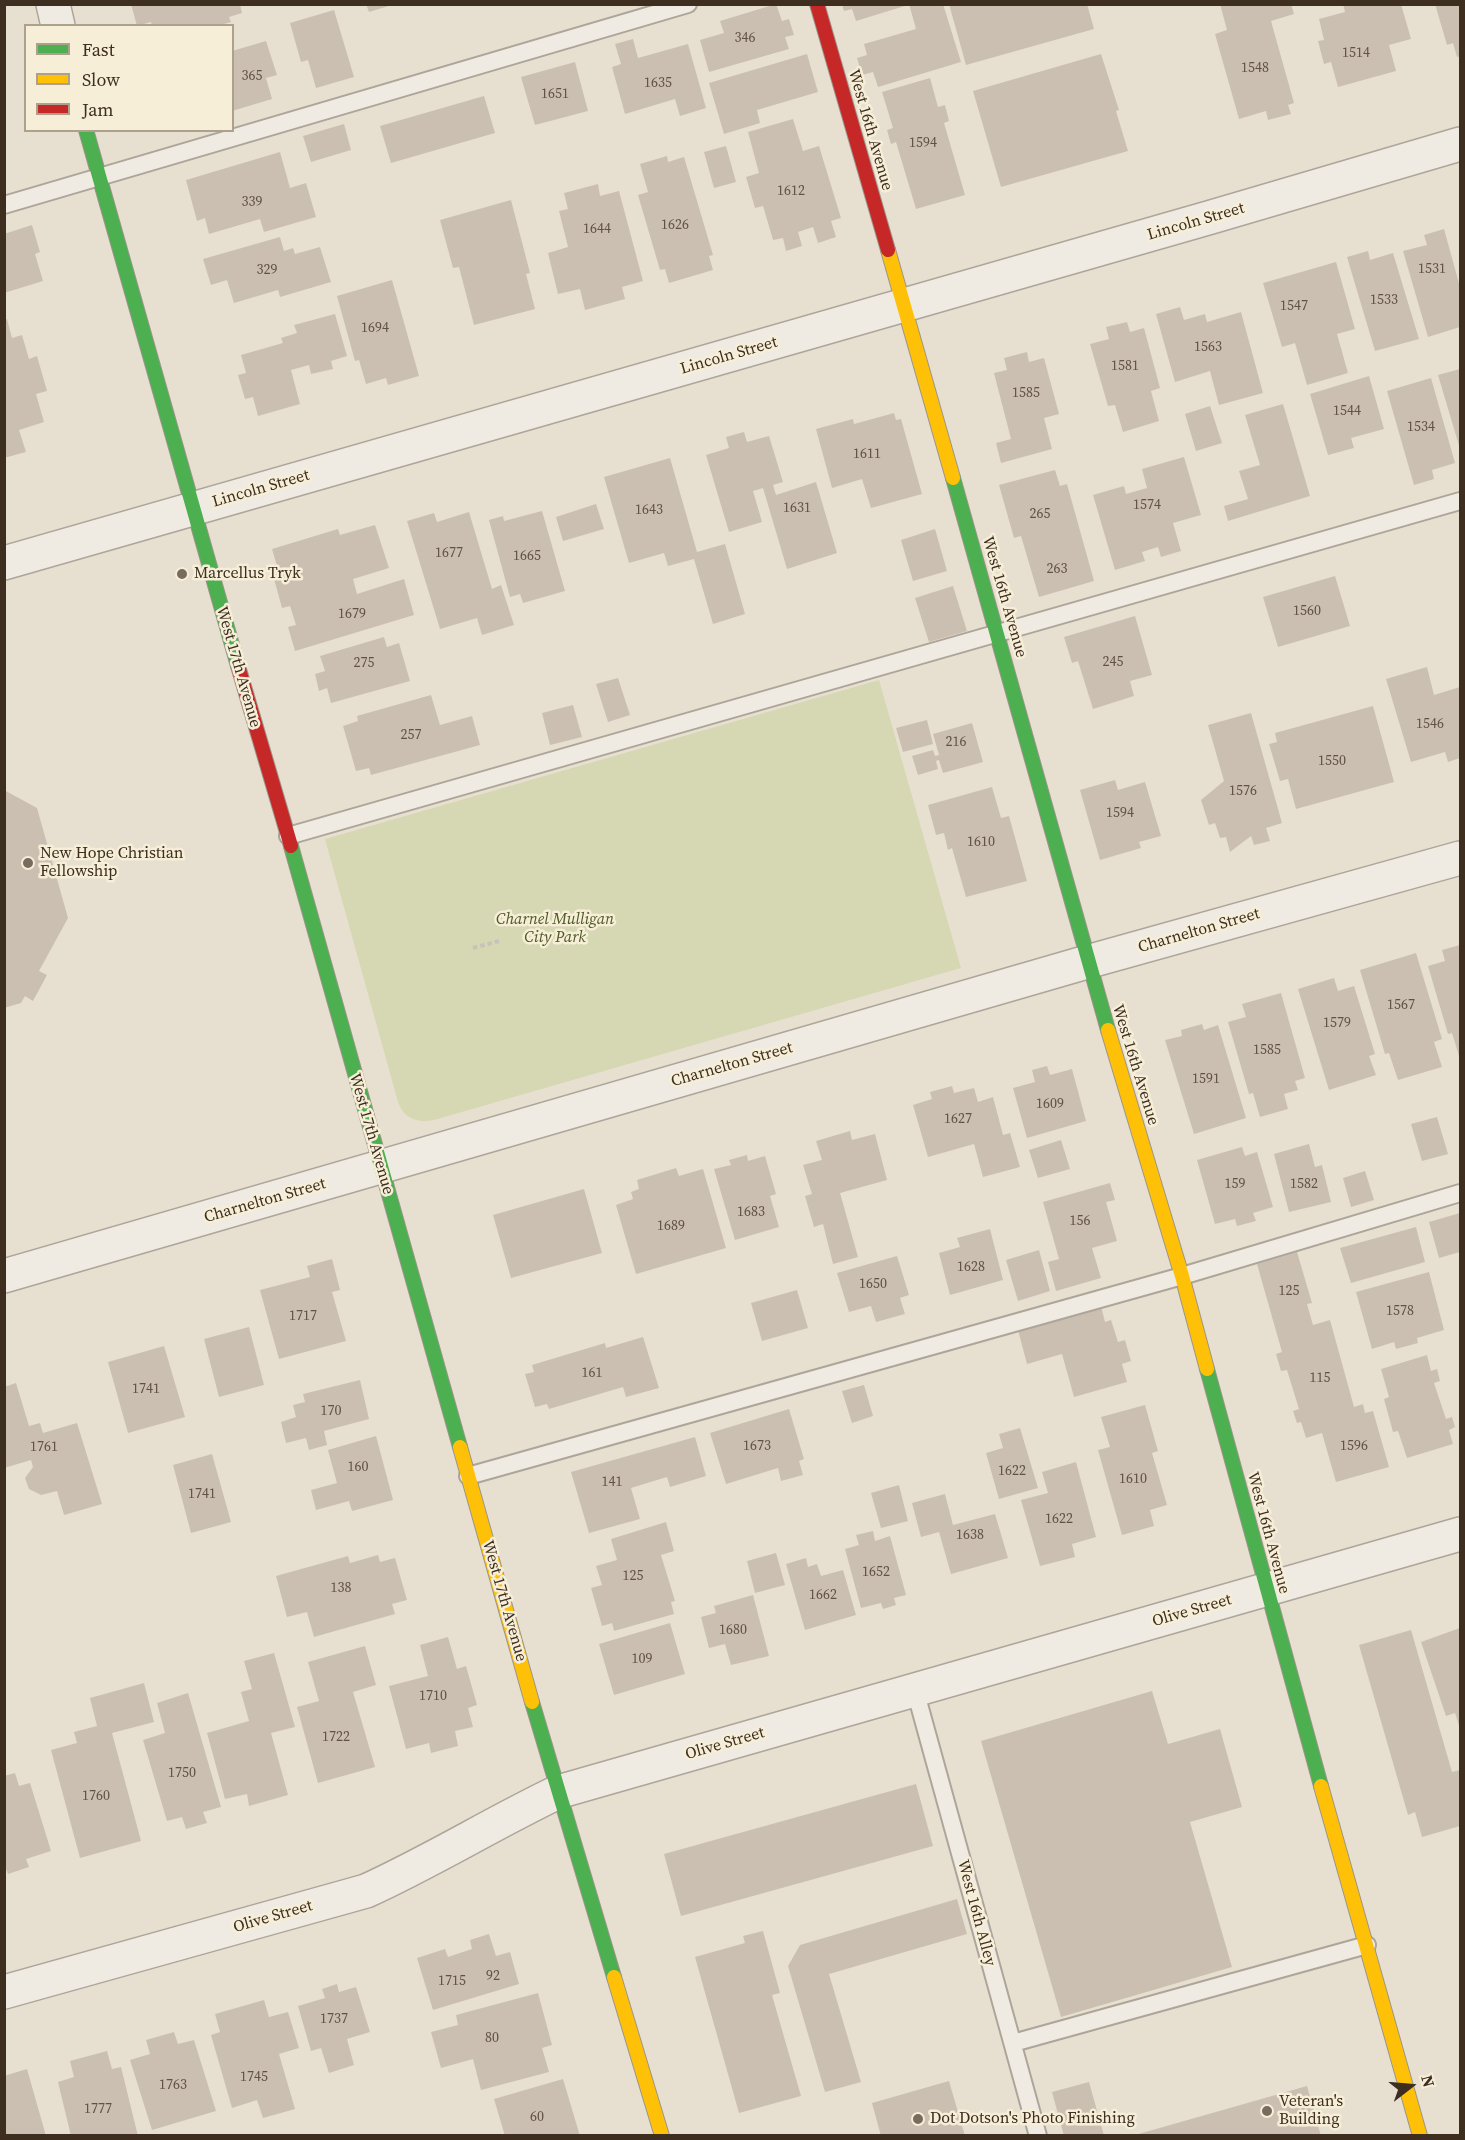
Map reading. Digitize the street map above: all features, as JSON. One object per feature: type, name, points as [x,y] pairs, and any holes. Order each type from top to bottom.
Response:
[{"type":"street","points":[[53,4],[58,24]]},
{"type":"street","name":"West 16th Avenue","points":[[817,4],[998,634],[1087,962],[1182,1276],[1266,1590],[1420,2136]]},
{"type":"street","name":"West 17th Avenue","points":[[87,132],[558,1792],[662,2136]]},
{"type":"street","name":"Lincoln Street","points":[[4,563],[1458,146]]},
{"type":"street","name":"Charnelton Street","points":[[4,1276],[1087,962],[1461,858]]},
{"type":"street","name":"Olive Street","points":[[4,1992],[366,1891],[411,1870],[505,1817],[558,1792],[1461,1534]]},
{"type":"lane","points":[[4,205],[688,4]]},
{"type":"lane","points":[[288,836],[1461,501]]},
{"type":"lane","points":[[468,1476],[1182,1276],[1461,1193]]},
{"type":"lane","name":"West 16th Alley","points":[[915,1690],[1038,2136]]},
{"type":"lane","points":[[1013,2043],[1367,1945]]},
{"type":"path","points":[[473,948],[499,940]]},
{"type":"green space","name":"Charnel Mulligan City Park","points":[[879,680],[961,968],[434,1120],[417,1120],[404,1112],[398,1102],[325,839]]},
{"type":"building","points":[[131,4],[240,4],[242,13],[229,17],[231,22],[224,24],[152,24],[151,22],[136,24]]},
{"type":"building","points":[[366,4],[392,4],[392,5],[369,12]]},
{"type":"building","points":[[776,4],[782,21],[789,19],[794,35],[785,37],[789,49],[709,72],[700,40],[724,33],[720,21]]},
{"type":"building","points":[[842,4],[908,5],[856,21],[852,9],[844,11]]},
{"type":"building","points":[[909,4],[943,4],[961,62],[878,87],[873,72],[862,75],[857,58],[867,55],[864,44],[916,29]]},
{"type":"building","points":[[949,4],[1087,4],[1094,29],[966,65]]},
{"type":"building","points":[[1220,4],[1291,4],[1294,14],[1271,21],[1294,103],[1288,105],[1291,114],[1268,120],[1266,111],[1239,119],[1215,34],[1227,30]]},
{"type":"building","points":[[1343,4],[1401,4],[1411,39],[1389,45],[1396,71],[1338,87],[1331,62],[1324,64],[1318,41],[1324,40],[1319,19],[1345,12]]},
{"type":"building","points":[[1435,4],[1460,4],[1460,56],[1457,57],[1453,43],[1447,45]]},
{"type":"building","points":[[334,10],[354,77],[316,88],[308,60],[301,62],[290,23]]},
{"type":"building","points":[[633,39],[638,58],[688,44],[706,108],[680,116],[675,99],[625,114],[612,67],[621,64],[615,44]]},
{"type":"building","points":[[266,41],[277,75],[266,78],[272,99],[234,110],[234,50]]},
{"type":"building","points":[[807,54],[818,92],[757,110],[760,123],[724,134],[709,83]]},
{"type":"building","points":[[1101,54],[1119,110],[1116,111],[1128,151],[1001,187],[973,91]]},
{"type":"building","points":[[575,62],[588,111],[535,125],[521,77]]},
{"type":"building","points":[[930,78],[938,107],[945,105],[949,121],[944,123],[965,195],[916,209],[896,142],[891,144],[887,130],[893,128],[882,92]]},
{"type":"building","points":[[484,96],[495,133],[391,163],[380,126]]},
{"type":"building","points":[[793,119],[803,151],[819,146],[841,218],[831,221],[836,237],[818,243],[813,227],[798,232],[802,246],[786,251],[783,238],[773,240],[763,206],[755,208],[746,177],[759,173],[748,132]]},
{"type":"building","points":[[344,124],[351,150],[311,162],[303,136]]},
{"type":"building","points":[[726,146],[736,182],[714,188],[704,152]]},
{"type":"building","points":[[280,152],[290,188],[306,183],[316,217],[264,232],[260,219],[209,234],[205,218],[197,221],[186,180]]},
{"type":"building","points":[[667,156],[668,162],[684,157],[713,255],[709,256],[713,270],[669,283],[665,269],[660,270],[638,195],[648,192],[640,164]]},
{"type":"building","points":[[598,184],[600,196],[619,191],[643,281],[622,287],[625,299],[585,310],[580,289],[558,294],[548,253],[568,247],[559,211],[568,209],[564,193]]},
{"type":"building","points":[[511,200],[530,273],[526,274],[535,309],[474,325],[459,267],[453,268],[440,220]]},
{"type":"building","points":[[32,225],[40,252],[35,254],[43,281],[4,293],[4,234]]},
{"type":"building","points":[[1444,229],[1460,287],[1460,327],[1428,337],[1403,251],[1427,245],[1424,235]]},
{"type":"building","points":[[280,237],[284,251],[293,248],[295,254],[320,247],[331,282],[280,297],[278,290],[234,303],[227,280],[211,285],[203,259]]},
{"type":"building","points":[[1368,251],[1370,260],[1393,253],[1419,339],[1375,351],[1347,257]]},
{"type":"building","points":[[1336,262],[1355,329],[1337,334],[1348,373],[1307,385],[1295,343],[1282,347],[1263,283]]},
{"type":"building","points":[[392,280],[419,376],[388,385],[386,378],[366,384],[359,360],[355,361],[337,296]]},
{"type":"building","points":[[1180,307],[1184,320],[1205,314],[1207,322],[1241,312],[1263,393],[1219,405],[1210,371],[1175,382],[1156,314]]},
{"type":"building","points":[[335,314],[347,356],[331,361],[333,369],[311,374],[309,365],[291,370],[300,404],[258,416],[253,397],[245,399],[238,375],[246,373],[241,355],[283,343],[281,338],[297,333],[294,325]]},
{"type":"building","points":[[7,319],[12,338],[22,335],[29,359],[37,356],[47,391],[36,394],[44,422],[19,430],[26,452],[4,458],[4,320]]},
{"type":"building","points":[[1127,322],[1130,332],[1144,328],[1160,388],[1151,391],[1159,421],[1123,432],[1115,405],[1108,406],[1090,344],[1109,339],[1106,327]]},
{"type":"building","points":[[1027,352],[1029,362],[1044,358],[1059,414],[1044,418],[1052,449],[1001,463],[996,443],[1011,439],[994,373],[1007,370],[1004,358]]},
{"type":"building","points":[[1460,369],[1460,449],[1438,375]]},
{"type":"building","points":[[1369,376],[1384,429],[1351,438],[1354,448],[1328,455],[1310,394]]},
{"type":"building","points":[[1431,378],[1455,463],[1432,470],[1434,479],[1414,485],[1387,391]]},
{"type":"building","points":[[1283,404],[1310,496],[1228,521],[1224,506],[1248,499],[1239,471],[1260,465],[1245,415]]},
{"type":"building","points":[[1210,406],[1222,443],[1196,451],[1185,414]]},
{"type":"building","points":[[894,413],[896,420],[901,419],[922,494],[871,508],[862,479],[832,488],[816,429],[853,419],[854,424]]},
{"type":"building","points":[[744,432],[747,442],[769,436],[783,482],[773,485],[776,495],[816,482],[837,553],[787,569],[763,488],[753,491],[762,522],[729,532],[706,455],[729,448],[726,437]]},
{"type":"building","points":[[1184,457],[1201,515],[1173,523],[1181,551],[1161,557],[1158,547],[1142,552],[1145,561],[1115,570],[1093,495],[1124,486],[1126,494],[1147,488],[1142,469]]},
{"type":"building","points":[[670,458],[697,552],[725,544],[745,614],[713,624],[694,559],[668,566],[664,553],[629,563],[604,477]]},
{"type":"building","points":[[1055,470],[1060,486],[1067,484],[1094,581],[1039,597],[1021,536],[1014,538],[999,485]]},
{"type":"building","points":[[596,504],[604,529],[563,541],[556,517]]},
{"type":"building","points":[[542,511],[565,591],[523,603],[520,594],[510,597],[489,520],[503,516],[504,521]]},
{"type":"building","points":[[469,512],[492,589],[501,585],[514,625],[482,635],[477,618],[440,629],[407,521],[434,513],[437,522]]},
{"type":"building","points":[[375,525],[389,568],[353,579],[357,594],[404,579],[414,615],[295,651],[288,627],[296,625],[290,606],[282,608],[273,575],[279,573],[272,549],[338,529],[340,535]]},
{"type":"building","points":[[935,529],[947,571],[913,581],[901,540]]},
{"type":"building","points":[[1335,576],[1350,626],[1278,647],[1263,597]]},
{"type":"building","points":[[953,586],[967,631],[929,642],[915,598]]},
{"type":"building","points":[[1135,616],[1152,675],[1130,681],[1134,696],[1093,709],[1078,661],[1072,663],[1064,637]]},
{"type":"building","points":[[384,637],[387,647],[399,643],[410,681],[331,703],[327,688],[319,691],[315,674],[325,671],[320,656]]},
{"type":"building","points":[[1427,667],[1434,695],[1460,687],[1460,758],[1448,762],[1445,752],[1411,762],[1386,679]]},
{"type":"building","points":[[618,678],[630,715],[608,722],[596,684]]},
{"type":"building","points":[[431,695],[440,725],[472,716],[480,745],[371,775],[369,768],[356,771],[343,726],[358,721],[357,716]]},
{"type":"building","points":[[573,705],[582,737],[550,745],[542,713]]},
{"type":"building","points":[[1373,706],[1394,782],[1296,809],[1288,779],[1280,781],[1269,744],[1277,742],[1275,733]]},
{"type":"building","points":[[1251,713],[1282,823],[1266,828],[1270,841],[1254,845],[1251,836],[1230,852],[1226,837],[1220,838],[1215,823],[1209,825],[1201,800],[1224,781],[1208,725]]},
{"type":"building","points":[[927,720],[933,744],[903,752],[896,728]]},
{"type":"building","points":[[972,723],[983,762],[943,773],[939,760],[936,761],[938,769],[918,775],[912,756],[933,750],[935,756],[939,755],[933,734]]},
{"type":"building","points":[[1115,780],[1118,790],[1145,782],[1161,836],[1139,842],[1141,848],[1100,860],[1080,790]]},
{"type":"building","points":[[992,787],[1001,818],[1009,816],[1027,881],[966,897],[952,848],[948,850],[944,833],[936,835],[928,805]]},
{"type":"building","name":"New Hope Christian Fellowship","points":[[4,790],[37,808],[68,918],[39,971],[47,975],[33,1001],[25,996],[21,1003],[4,1008]]},
{"type":"building","points":[[1460,945],[1460,1059],[1452,1033],[1448,1034],[1428,966],[1445,961],[1442,950]]},
{"type":"building","points":[[1416,953],[1442,1039],[1434,1042],[1442,1067],[1398,1080],[1389,1053],[1385,1054],[1360,970]]},
{"type":"building","points":[[1334,978],[1338,991],[1354,986],[1375,1054],[1369,1056],[1376,1075],[1329,1090],[1298,989]]},
{"type":"building","points":[[1281,993],[1305,1078],[1295,1081],[1298,1090],[1284,1094],[1288,1109],[1260,1117],[1253,1093],[1249,1094],[1228,1022],[1246,1017],[1242,1004]]},
{"type":"building","points":[[1202,1024],[1204,1030],[1218,1025],[1246,1118],[1194,1134],[1165,1040],[1182,1036],[1181,1030]]},
{"type":"building","points":[[1047,1066],[1050,1075],[1072,1069],[1086,1121],[1027,1138],[1013,1088],[1035,1082],[1032,1070]]},
{"type":"building","points":[[952,1086],[954,1093],[974,1088],[978,1102],[993,1097],[1003,1135],[1010,1133],[1020,1167],[983,1177],[974,1144],[928,1157],[913,1105],[932,1099],[930,1092]]},
{"type":"building","points":[[1437,1117],[1448,1154],[1422,1161],[1411,1124]]},
{"type":"building","points":[[850,1131],[852,1140],[875,1134],[887,1180],[840,1193],[858,1257],[833,1264],[823,1224],[814,1227],[805,1196],[812,1194],[803,1165],[822,1160],[816,1141]]},
{"type":"building","points":[[1061,1140],[1070,1169],[1038,1178],[1029,1150]]},
{"type":"building","points":[[1309,1144],[1315,1167],[1322,1165],[1331,1202],[1289,1212],[1274,1154]]},
{"type":"building","points":[[1242,1147],[1245,1156],[1257,1152],[1273,1207],[1253,1213],[1256,1221],[1237,1226],[1235,1219],[1215,1224],[1197,1160]]},
{"type":"building","points":[[747,1155],[748,1161],[765,1156],[776,1194],[770,1196],[779,1227],[735,1240],[714,1169],[731,1165],[729,1160]]},
{"type":"building","points":[[676,1168],[679,1176],[703,1169],[726,1248],[636,1274],[616,1205],[633,1199],[631,1192],[639,1189],[637,1180]]},
{"type":"building","points":[[1365,1171],[1374,1200],[1351,1207],[1343,1178]]},
{"type":"building","points":[[1110,1183],[1115,1200],[1106,1202],[1117,1241],[1092,1248],[1101,1278],[1056,1291],[1048,1262],[1059,1259],[1043,1202]]},
{"type":"building","points":[[584,1189],[602,1253],[511,1278],[493,1215]]},
{"type":"building","points":[[1460,1213],[1460,1252],[1439,1258],[1429,1222]]},
{"type":"building","points":[[1416,1227],[1425,1262],[1351,1283],[1340,1248]]},
{"type":"building","points":[[990,1229],[1003,1280],[950,1295],[939,1253],[960,1247],[957,1238]]},
{"type":"building","points":[[1039,1250],[1050,1291],[1018,1301],[1006,1260]]},
{"type":"building","points":[[1297,1252],[1312,1303],[1307,1304],[1313,1325],[1330,1320],[1354,1407],[1363,1404],[1365,1413],[1373,1411],[1389,1467],[1336,1482],[1322,1433],[1306,1438],[1301,1422],[1297,1423],[1293,1411],[1299,1409],[1287,1370],[1281,1371],[1276,1354],[1282,1352],[1257,1264]]},
{"type":"building","points":[[897,1256],[909,1295],[900,1298],[905,1314],[876,1322],[871,1306],[849,1312],[837,1273]]},
{"type":"building","points":[[332,1259],[340,1290],[332,1292],[346,1341],[279,1359],[260,1290],[310,1277],[307,1266]]},
{"type":"building","points":[[1429,1272],[1444,1330],[1417,1338],[1418,1343],[1396,1349],[1394,1342],[1372,1349],[1356,1292]]},
{"type":"building","points":[[797,1290],[808,1328],[762,1341],[751,1303]]},
{"type":"building","points":[[1101,1306],[1105,1322],[1111,1320],[1118,1342],[1125,1340],[1131,1361],[1122,1364],[1127,1382],[1074,1397],[1062,1354],[1027,1364],[1018,1330]]},
{"type":"building","points":[[249,1327],[264,1385],[219,1397],[204,1339]]},
{"type":"building","points":[[643,1337],[659,1388],[626,1397],[623,1387],[549,1409],[547,1404],[535,1407],[525,1374],[534,1372],[532,1365],[605,1343],[606,1348]]},
{"type":"building","points":[[164,1346],[185,1417],[128,1433],[108,1362]]},
{"type":"building","points":[[1427,1355],[1431,1371],[1437,1369],[1440,1381],[1434,1383],[1446,1419],[1452,1417],[1455,1427],[1449,1430],[1453,1444],[1407,1458],[1398,1431],[1393,1432],[1384,1399],[1389,1397],[1381,1369]]},
{"type":"building","points":[[360,1380],[369,1419],[324,1431],[327,1445],[309,1450],[306,1438],[286,1443],[281,1422],[296,1417],[293,1405],[305,1402],[303,1394]]},
{"type":"building","points":[[16,1383],[29,1426],[40,1423],[43,1433],[77,1423],[102,1504],[64,1515],[57,1491],[41,1495],[29,1489],[25,1478],[33,1467],[31,1460],[4,1468],[4,1387]]},
{"type":"building","points":[[864,1385],[873,1416],[852,1423],[842,1391]]},
{"type":"building","points":[[1145,1405],[1158,1451],[1152,1453],[1167,1505],[1150,1510],[1154,1526],[1122,1535],[1098,1450],[1110,1447],[1101,1417]]},
{"type":"building","points":[[789,1409],[804,1459],[799,1461],[803,1475],[781,1481],[778,1468],[726,1484],[710,1433]]},
{"type":"building","points":[[1020,1428],[1038,1488],[999,1499],[986,1453],[1003,1448],[999,1434]]},
{"type":"building","points":[[376,1436],[393,1500],[352,1511],[349,1501],[316,1510],[311,1490],[337,1483],[328,1450]]},
{"type":"building","points":[[695,1437],[706,1476],[670,1487],[667,1477],[631,1488],[640,1519],[589,1533],[571,1472]]},
{"type":"building","points":[[212,1454],[231,1522],[191,1533],[173,1465]]},
{"type":"building","points":[[1076,1462],[1096,1537],[1072,1544],[1075,1557],[1040,1566],[1021,1500],[1048,1493],[1042,1472]]},
{"type":"building","points":[[899,1485],[908,1521],[881,1528],[871,1493]]},
{"type":"building","points":[[945,1494],[953,1525],[995,1514],[1008,1558],[951,1574],[939,1532],[921,1537],[912,1503]]},
{"type":"building","points":[[666,1522],[674,1551],[661,1555],[675,1601],[671,1602],[674,1614],[614,1631],[612,1623],[602,1626],[591,1588],[602,1585],[596,1566],[617,1560],[611,1539]]},
{"type":"building","points":[[873,1531],[875,1541],[890,1536],[906,1595],[894,1598],[896,1605],[883,1609],[881,1603],[861,1608],[845,1549],[859,1545],[856,1535]]},
{"type":"building","points":[[776,1553],[785,1585],[755,1593],[747,1561]]},
{"type":"building","points":[[378,1555],[380,1562],[395,1558],[407,1600],[392,1604],[395,1614],[314,1637],[307,1612],[287,1617],[276,1576],[348,1556],[350,1563]]},
{"type":"building","points":[[806,1558],[808,1567],[817,1564],[821,1576],[843,1570],[856,1615],[805,1630],[786,1564]]},
{"type":"building","points":[[753,1595],[769,1656],[731,1665],[725,1644],[709,1648],[701,1617],[716,1613],[714,1606]]},
{"type":"building","points":[[670,1623],[685,1674],[614,1695],[599,1644]]},
{"type":"building","points":[[1460,1628],[1460,1729],[1455,1713],[1446,1716],[1421,1642]]},
{"type":"building","points":[[1411,1630],[1452,1772],[1460,1770],[1460,1826],[1422,1837],[1415,1812],[1408,1815],[1359,1645]]},
{"type":"building","points":[[448,1637],[457,1669],[466,1666],[477,1705],[468,1708],[473,1727],[455,1731],[458,1746],[431,1753],[429,1743],[406,1749],[389,1686],[428,1676],[420,1645]]},
{"type":"building","points":[[365,1646],[376,1685],[353,1692],[375,1767],[318,1783],[297,1707],[319,1701],[308,1662]]},
{"type":"building","points":[[274,1653],[295,1727],[271,1733],[288,1795],[249,1806],[247,1794],[225,1799],[207,1733],[249,1721],[241,1692],[252,1689],[244,1661]]},
{"type":"building","points":[[144,1683],[154,1722],[112,1733],[141,1841],[80,1858],[51,1750],[77,1743],[74,1732],[97,1726],[90,1698]]},
{"type":"building","points":[[1152,1691],[1168,1744],[1220,1729],[1242,1807],[1190,1822],[1232,1967],[1061,2017],[981,1741]]},
{"type":"building","points":[[188,1693],[221,1807],[203,1812],[207,1823],[186,1829],[182,1817],[167,1821],[143,1740],[165,1733],[157,1703]]},
{"type":"building","points":[[15,1773],[19,1786],[30,1783],[51,1851],[26,1859],[29,1867],[8,1874],[4,1864],[4,1776]]},
{"type":"building","points":[[916,1784],[933,1846],[681,1916],[664,1854]]},
{"type":"building","points":[[957,1899],[967,1934],[829,1974],[861,2082],[825,2092],[788,1966],[800,1945]]},
{"type":"building","points":[[763,1931],[780,1993],[772,1995],[801,2096],[739,2113],[695,1957],[745,1943],[743,1936]]},
{"type":"building","points":[[489,1934],[496,1956],[510,1952],[519,1984],[433,2010],[417,1958],[445,1949],[448,1957],[472,1949],[470,1940]]},
{"type":"building","points":[[337,1984],[339,1992],[356,1987],[370,2032],[347,2039],[354,2065],[329,2073],[321,2048],[311,2051],[298,2006],[325,1998],[322,1989]]},
{"type":"building","points":[[538,1993],[552,2045],[542,2048],[549,2072],[481,2090],[473,2059],[441,2068],[431,2032],[458,2025],[456,2015]]},
{"type":"building","points":[[264,2000],[269,2017],[288,2012],[299,2048],[279,2054],[295,2109],[263,2118],[257,2100],[232,2108],[211,2035],[220,2032],[215,2014]]},
{"type":"building","points":[[174,2032],[178,2044],[194,2040],[216,2111],[152,2130],[130,2060],[150,2054],[146,2040]]},
{"type":"building","points":[[107,2051],[112,2069],[121,2067],[138,2136],[71,2136],[58,2082],[74,2077],[70,2061]]},
{"type":"building","points":[[27,2069],[46,2136],[4,2136],[4,2076]]},
{"type":"building","points":[[563,2079],[580,2136],[505,2136],[494,2099]]},
{"type":"building","name":"Dot Dotson's Photo Finishing","points":[[949,2081],[965,2136],[881,2136],[872,2103]]},
{"type":"building","points":[[1089,2082],[1104,2136],[1064,2136],[1052,2092]]},
{"type":"building","name":"Veteran's Building","points":[[1307,2086],[1321,2136],[1135,2136],[1135,2135]]},
{"type":"traffic: fast","points":[[87,132],[238,666]]},
{"type":"traffic: fast","points":[[953,478],[1108,1030]]},
{"type":"traffic: fast","points":[[291,846],[460,1447]]},
{"type":"traffic: fast","points":[[1207,1369],[1321,1786]]},
{"type":"traffic: fast","points":[[532,1702],[614,1977]]},
{"type":"traffic: slow","points":[[888,250],[953,478]]},
{"type":"traffic: slow","points":[[1108,1030],[1182,1276],[1207,1369]]},
{"type":"traffic: slow","points":[[460,1447],[532,1702]]},
{"type":"traffic: slow","points":[[1321,1786],[1420,2136]]},
{"type":"traffic: slow","points":[[614,1977],[662,2136]]},
{"type":"traffic: jam","points":[[817,4],[888,250]]},
{"type":"traffic: jam","points":[[238,666],[291,846]]},
{"type":"place","name":"Marcellus Tryk","points":[[182,574]]},
{"type":"place","name":"New Hope Christian Fellowship","points":[[28,863]]},
{"type":"place","name":"Veteran's Building","points":[[1267,2111]]},
{"type":"place","name":"Dot Dotson's Photo Finishing","points":[[918,2119]]}]
